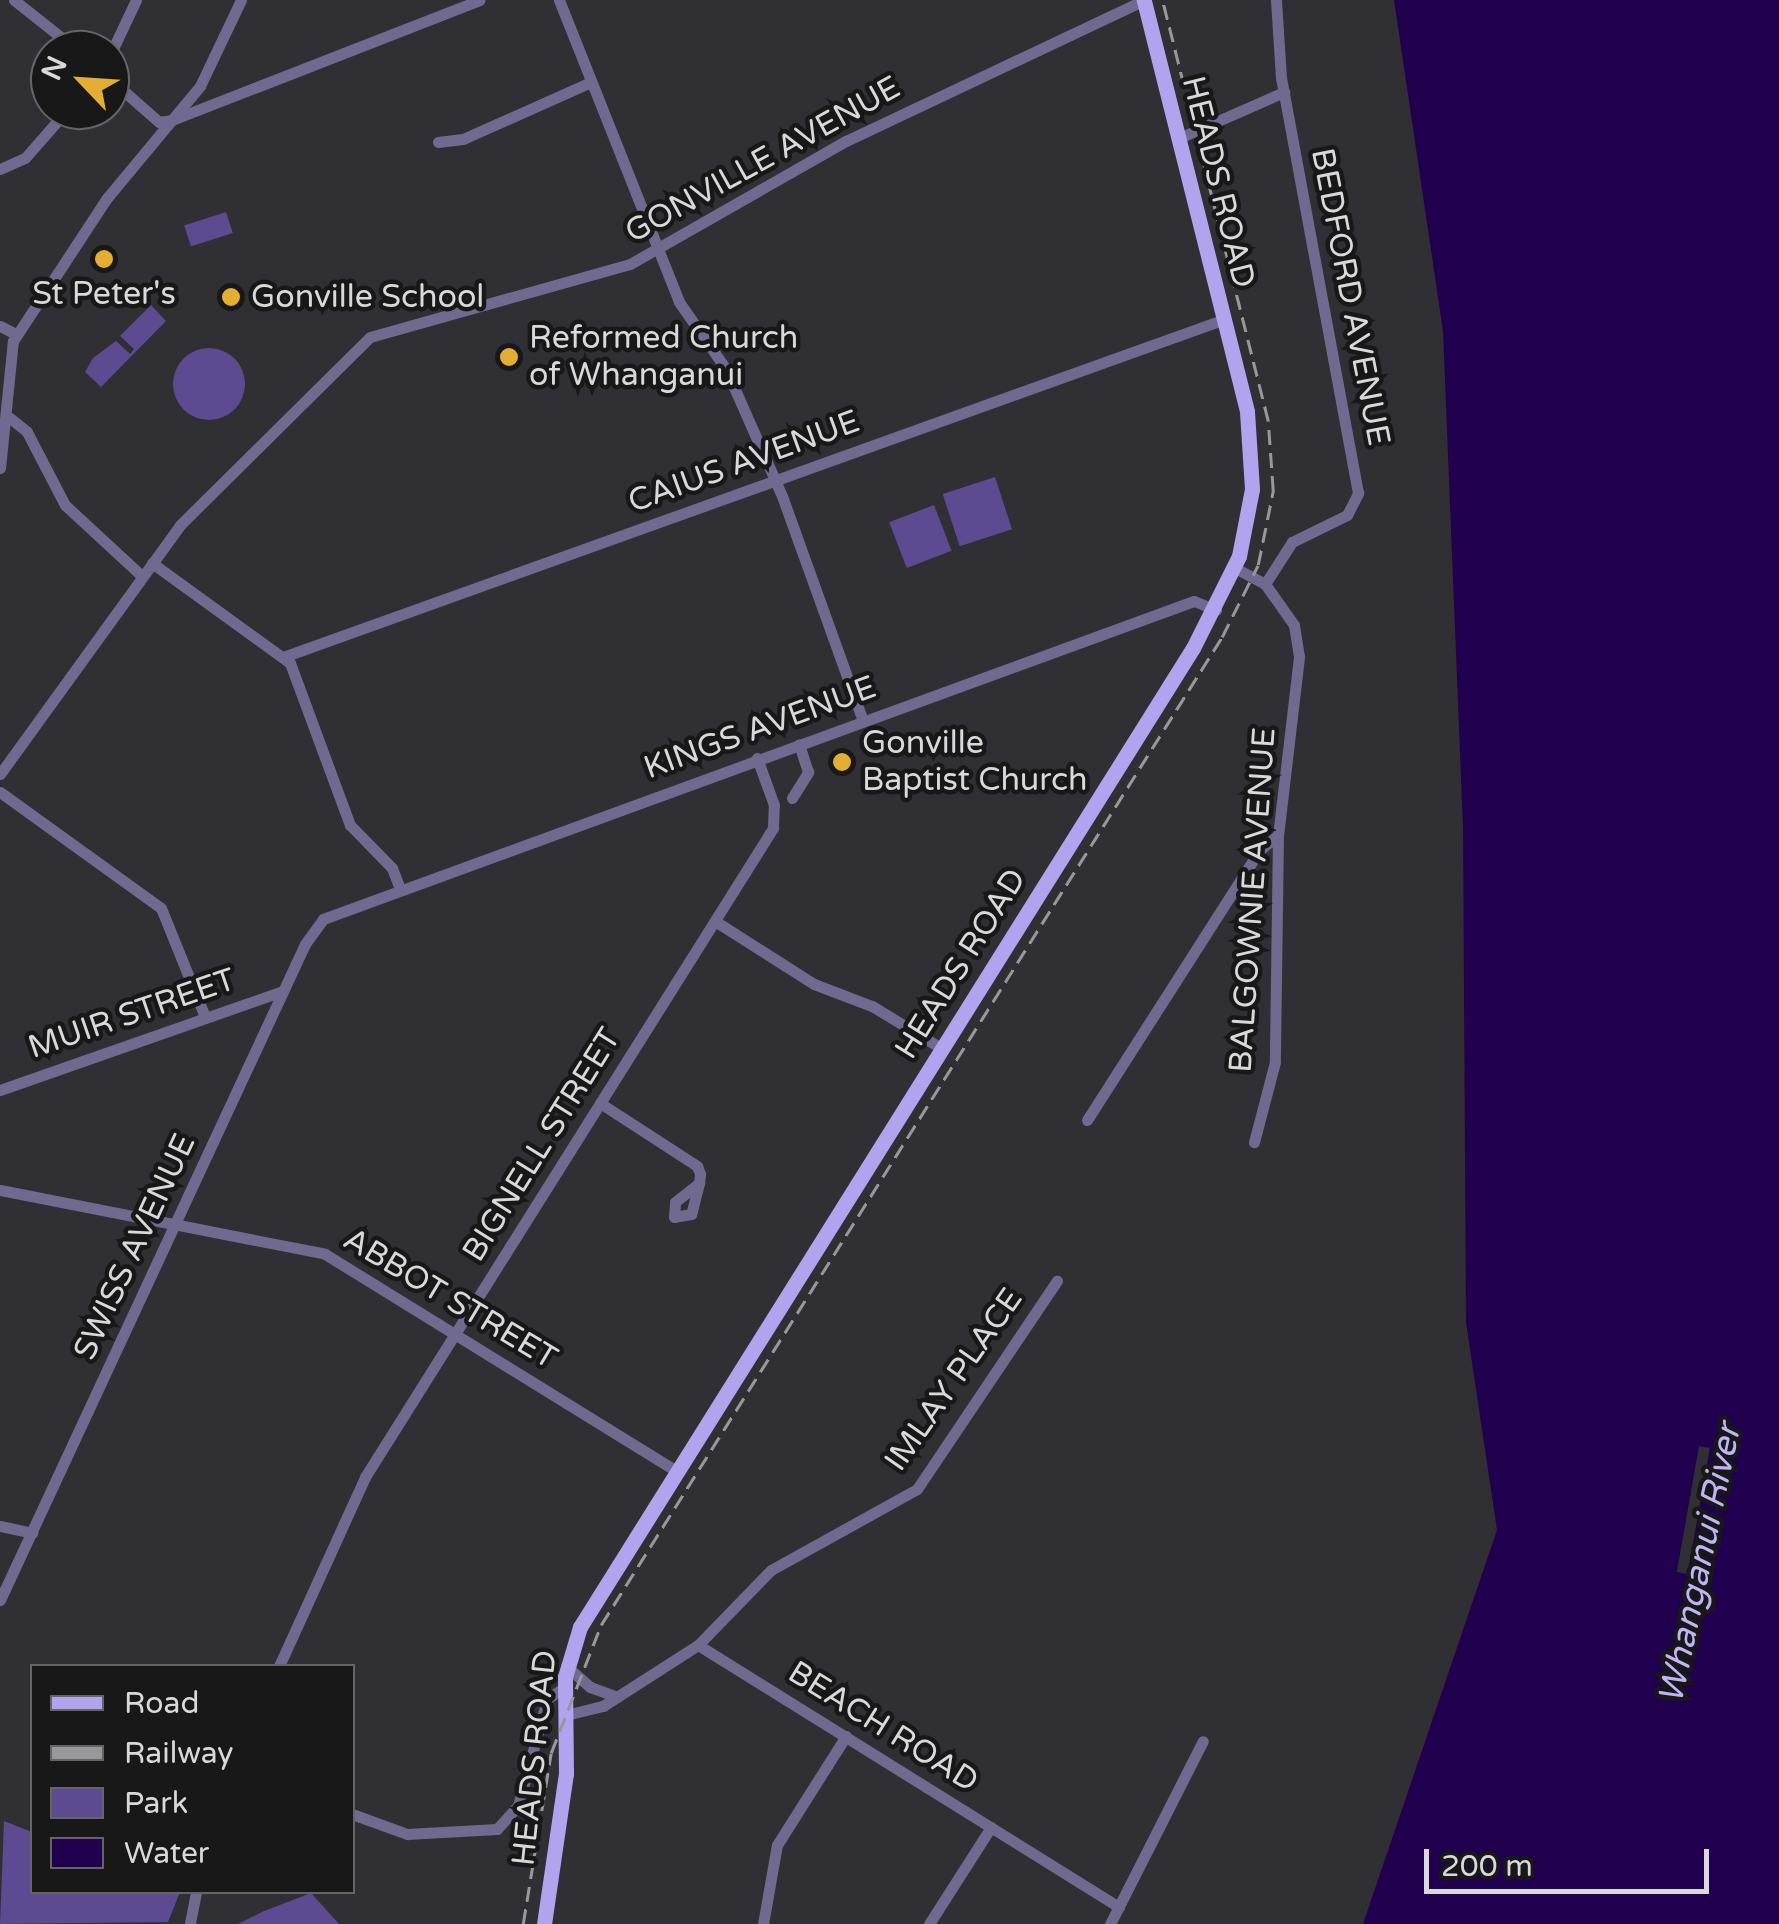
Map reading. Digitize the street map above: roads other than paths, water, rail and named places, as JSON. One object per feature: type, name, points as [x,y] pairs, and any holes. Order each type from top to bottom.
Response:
[{"type":"main road","name":"HEADS ROAD","points":[[544,1924],[568,1736],[566,1666],[596,1598],[1216,610],[1235,568],[1250,510],[1252,452],[1225,319],[1144,0]]},
{"type":"street","points":[[14,0],[52,30]]},
{"type":"street","points":[[122,30],[136,0]]},
{"type":"street","points":[[0,468],[10,418],[16,334],[106,198],[200,86],[240,0]]},
{"type":"street","points":[[130,97],[159,122],[172,120],[479,0]]},
{"type":"street","points":[[559,0],[680,302],[726,369],[775,480],[863,721]]},
{"type":"street","name":"GONVILLE AVENUE","points":[[0,774],[187,518],[370,337],[612,270],[658,251],[846,141],[1144,0]]},
{"type":"street","name":"BEDFORD AVENUE","points":[[1265,584],[1292,542],[1352,512],[1358,493],[1284,92],[1276,0]]},
{"type":"street","points":[[438,142],[463,139],[590,82]]},
{"type":"street","points":[[1179,138],[1284,92]]},
{"type":"street","points":[[0,170],[25,158],[49,130]]},
{"type":"street","name":"CAIUS AVENUE","points":[[282,656],[1225,319]]},
{"type":"street","points":[[0,326],[16,334]]},
{"type":"street","points":[[10,418],[27,432],[64,506],[142,576]]},
{"type":"street","points":[[152,563],[282,656],[350,824],[392,868],[399,886]]},
{"type":"street","name":"BALGOWNIE AVENUE","points":[[1235,568],[1265,584],[1294,625],[1300,657],[1278,835],[1275,1062],[1254,1142]]},
{"type":"street","name":"KINGS AVENUE","points":[[324,919],[399,886],[1194,602],[1216,610]]},
{"type":"street","points":[[792,798],[808,772],[799,744]]},
{"type":"street","name":"BIGNELL STREET","points":[[280,1664],[365,1477],[773,828],[774,805],[757,758]]},
{"type":"street","points":[[0,792],[160,908],[206,1017]]},
{"type":"street","points":[[1087,1120],[1264,844],[1278,835]]},
{"type":"street","name":"SWISS AVENUE","points":[[0,1600],[283,991],[324,919]]},
{"type":"street","points":[[715,921],[814,984],[872,1006],[940,1048]]},
{"type":"street","name":"MUIR STREET","points":[[0,1090],[283,991]]},
{"type":"street","points":[[600,1103],[692,1160],[698,1184]]},
{"type":"street","name":"ABBOT STREET","points":[[0,1190],[326,1254],[676,1471]]},
{"type":"street","name":"IMLAY PLACE","points":[[698,1646],[771,1570],[917,1490],[1057,1280]]},
{"type":"street","points":[[0,1526],[32,1533]]},
{"type":"street","points":[[566,1715],[617,1697],[698,1646]]},
{"type":"street","name":"BEACH ROAD","points":[[698,1646],[1119,1907]]},
{"type":"street","points":[[566,1666],[590,1686],[617,1697]]},
{"type":"street","points":[[355,1815],[407,1834],[498,1829],[518,1806],[550,1693],[565,1687]]},
{"type":"street","points":[[539,1731],[568,1736]]},
{"type":"street","points":[[763,1924],[778,1845],[846,1736]]},
{"type":"street","points":[[1110,1924],[1204,1741]]},
{"type":"street","points":[[929,1924],[992,1828]]},
{"type":"street","points":[[190,1923],[196,1894]]},
{"type":"water","name":"Whanganui River","points":[[1394,0],[1779,0],[1779,1924],[1363,1924],[1497,1530],[1466,1322],[1463,827],[1443,331]]},
{"type":"railway","points":[[523,1924],[551,1753],[601,1625],[1222,637],[1258,565],[1273,491],[1268,421],[1162,0]]},
{"type":"place","name":"St Peter's","points":[[104,259]]},
{"type":"place","name":"Gonville School","points":[[231,297]]},
{"type":"place","name":"Reformed Church of Whanganui","points":[[509,357]]},
{"type":"place","name":"Gonville Baptist Church","points":[[842,762]]}]
